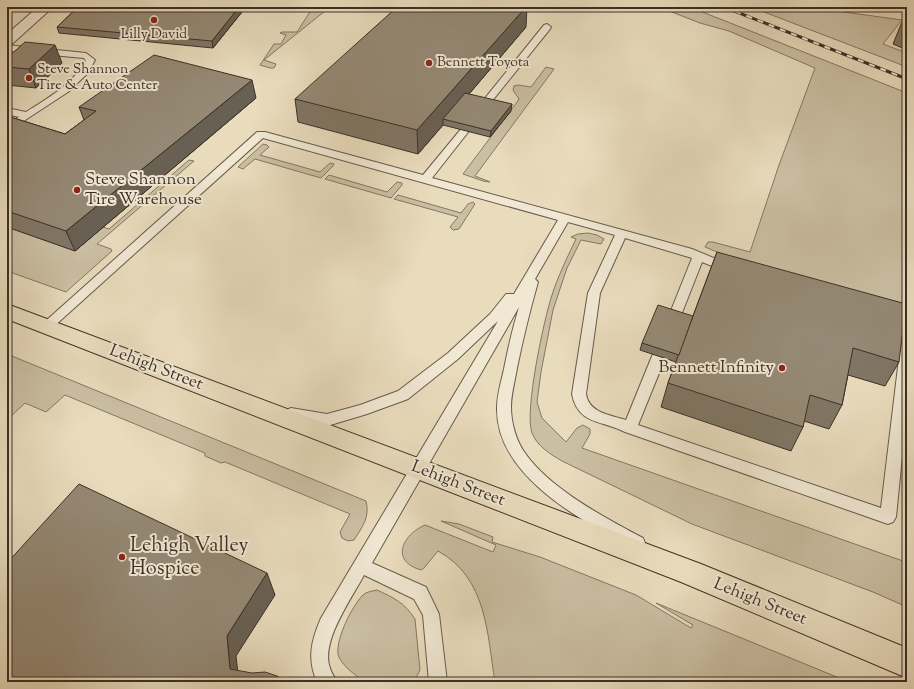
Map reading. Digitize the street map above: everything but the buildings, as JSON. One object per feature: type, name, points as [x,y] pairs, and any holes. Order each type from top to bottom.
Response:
[{"type":"main road","name":"Lehigh Street","points":[[7,311],[691,573],[907,663]]},
{"type":"street","points":[[7,41],[46,7]]},
{"type":"lane","points":[[485,104],[547,27]]},
{"type":"lane","points":[[7,48],[86,56],[90,60],[87,67],[71,85],[52,100],[25,115],[7,130]]},
{"type":"lane","points":[[7,111],[25,115]]},
{"type":"lane","points":[[425,180],[464,131]]},
{"type":"lane","points":[[46,326],[261,134],[564,219],[688,252],[741,274]]},
{"type":"lane","points":[[328,682],[322,674],[319,652],[327,624],[536,264],[564,219]]},
{"type":"lane","points":[[621,234],[594,293],[579,394],[581,405],[591,414],[888,517],[907,342]]},
{"type":"lane","points":[[674,318],[698,257]]},
{"type":"lane","points":[[264,410],[327,420],[362,410],[403,395],[453,356],[494,317],[536,264]]},
{"type":"lane","points":[[536,264],[515,346],[506,388],[504,412],[509,435],[520,457],[536,476],[579,507],[630,539],[691,573]]},
{"type":"lane","points":[[630,428],[659,356]]},
{"type":"lane","points":[[361,566],[420,593],[431,614],[438,682]]},
{"type":"shaded area","points":[[313,7],[330,7],[264,60],[276,64],[274,68],[260,65],[274,44],[281,44],[286,35],[280,33],[297,32]]},
{"type":"shaded area","points":[[659,7],[690,7],[907,93],[907,310],[765,272],[705,247],[708,242],[713,242],[750,252],[779,165],[815,68],[729,31],[700,23]]},
{"type":"shaded area","points":[[751,7],[844,7],[844,12],[902,20],[883,44],[907,53],[907,67]]},
{"type":"shaded area","points":[[546,67],[554,69],[475,176],[490,182],[463,174],[519,99],[513,90],[514,86],[518,85],[531,87]]},
{"type":"shaded area","points":[[263,144],[269,147],[260,155],[320,172],[330,163],[334,164],[321,178],[255,159],[243,169],[238,167]]},
{"type":"shaded area","points":[[189,160],[194,161],[97,244],[111,249],[112,251],[66,292],[7,271],[7,227],[75,251],[103,227],[109,229]]},
{"type":"shaded area","points":[[329,175],[387,192],[397,182],[402,183],[402,185],[391,198],[325,179]]},
{"type":"shaded area","points":[[398,195],[461,213],[468,204],[473,202],[475,204],[459,229],[453,230],[450,227],[458,217],[394,199]]},
{"type":"shaded area","points":[[588,233],[597,235],[604,239],[601,244],[581,240],[567,268],[553,310],[541,372],[537,402],[542,418],[566,442],[577,428],[583,425],[590,429],[590,434],[582,448],[903,561],[907,530],[907,607],[873,592],[692,524],[562,461],[537,442],[532,433],[530,422],[536,365],[544,324],[554,288],[576,239],[571,237],[578,234]]},
{"type":"shaded area","points":[[7,354],[366,501],[367,512],[363,526],[354,540],[348,541],[342,538],[340,532],[350,514],[225,462],[221,463],[205,456],[205,453],[65,395],[46,412],[25,403],[7,420]]},
{"type":"shaded area","points":[[441,521],[459,524],[493,537],[492,542],[540,557],[636,595],[691,628],[693,625],[656,603],[849,682],[495,682],[490,645],[482,608],[475,591],[466,576],[454,562],[438,551],[421,570],[411,566],[405,561],[403,548],[405,541],[417,529],[425,525],[493,552],[496,545]]},
{"type":"shaded area","points":[[377,590],[403,604],[415,619],[420,670],[414,682],[368,682],[359,678],[350,671],[339,658],[338,647],[342,631],[350,614],[363,595],[367,592]]},
{"type":"railway","points":[[724,7],[907,79]]},
{"type":"place","name":"Lilly David","points":[[154,20]]},
{"type":"place","name":"Bennett Toyota","points":[[429,63]]},
{"type":"place","name":"Steve Shannon Tire & Auto Center","points":[[29,78]]},
{"type":"place","name":"Steve Shannon Tire Warehouse","points":[[77,190]]},
{"type":"place","name":"Bennett Infinity","points":[[782,368]]},
{"type":"place","name":"Lehigh Valley Hospice","points":[[122,557]]}]
